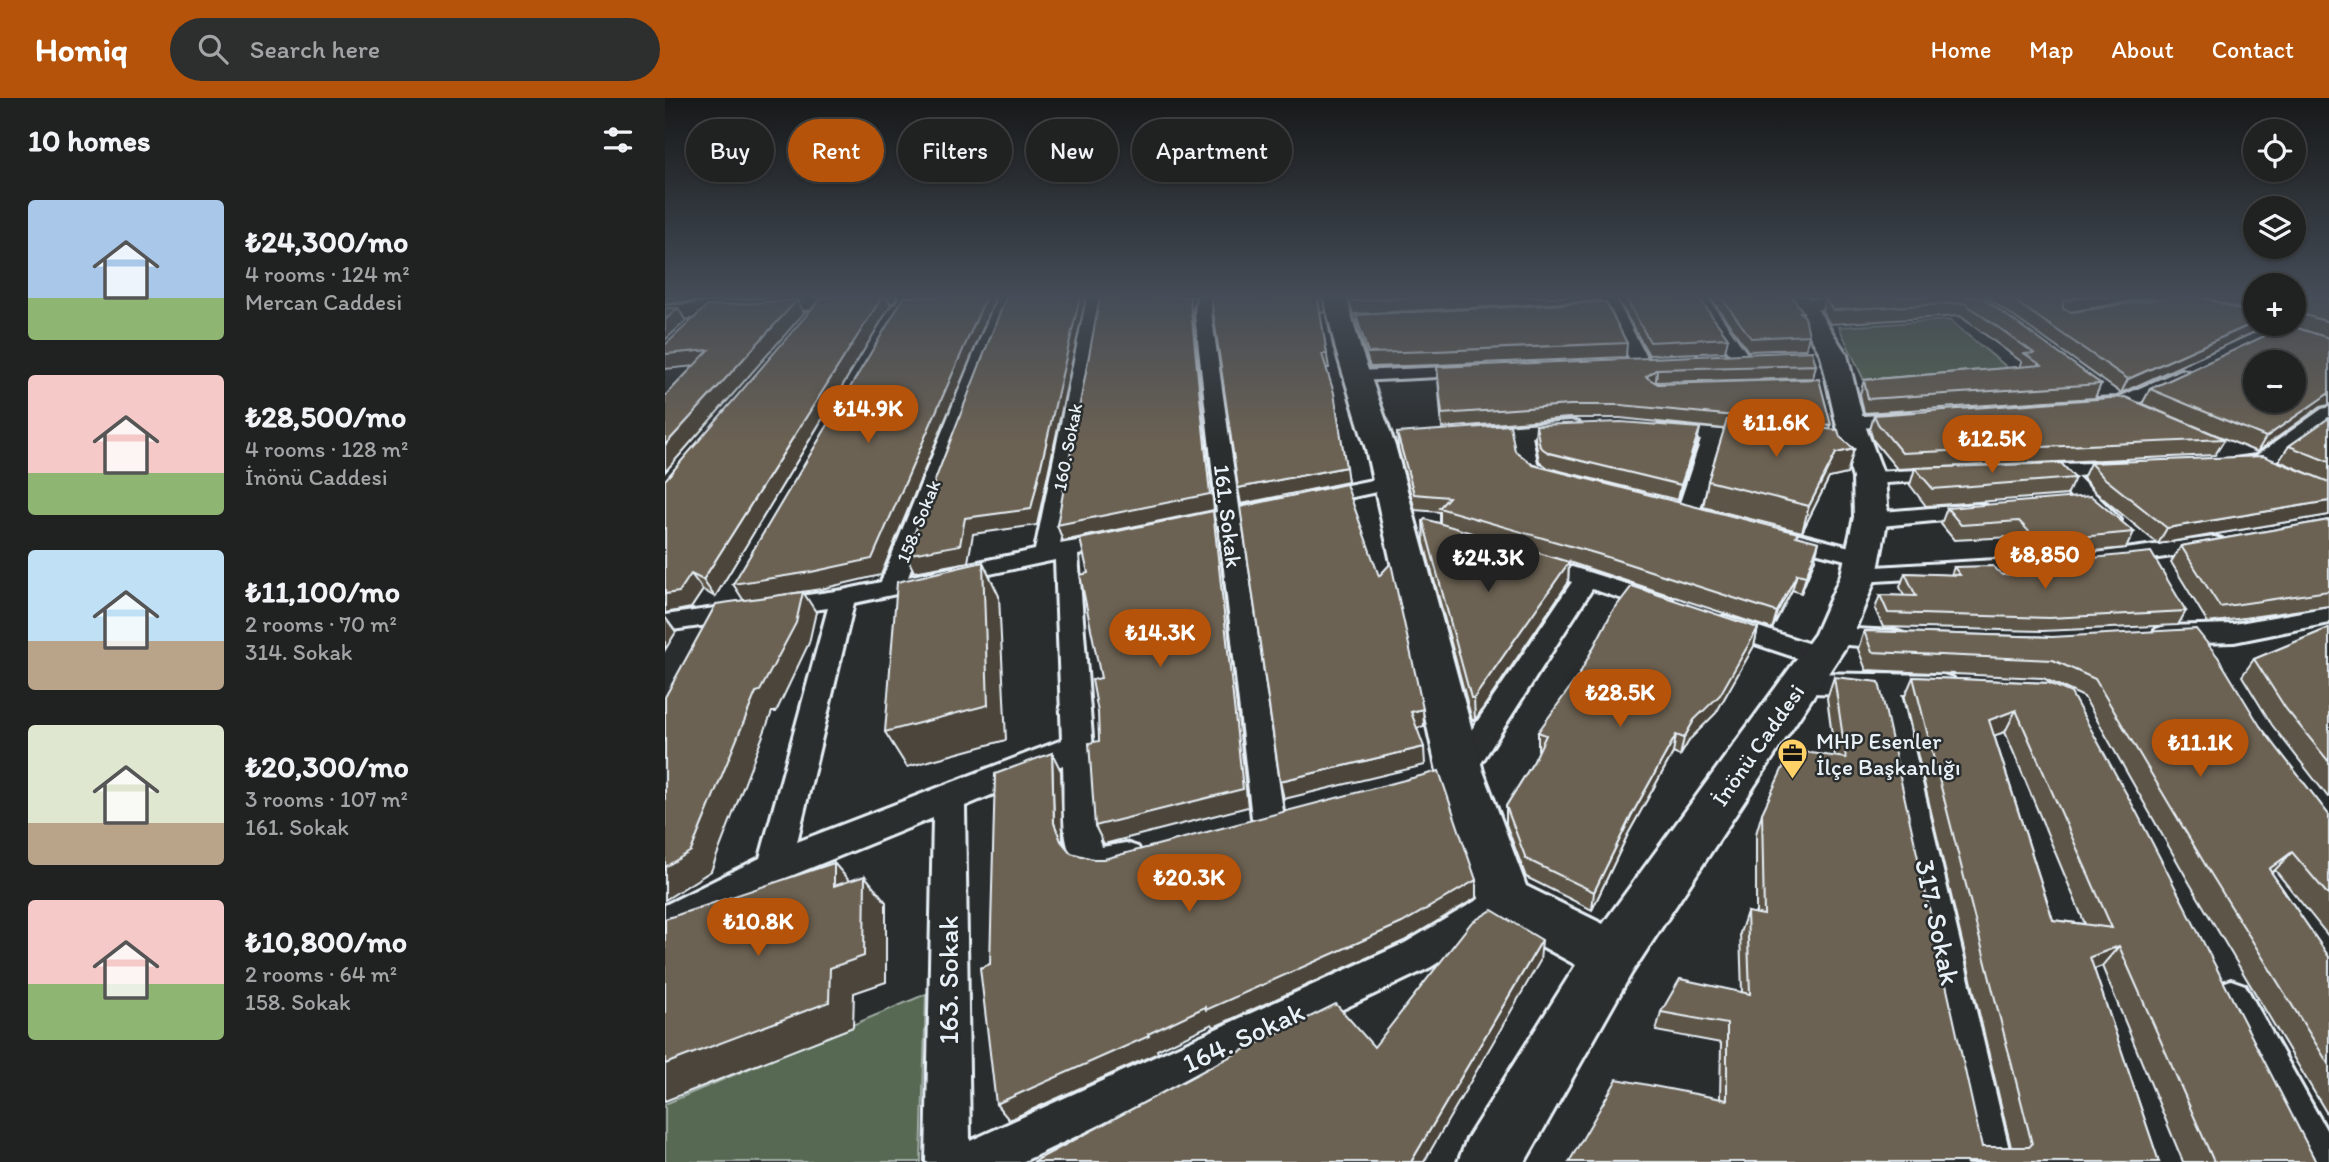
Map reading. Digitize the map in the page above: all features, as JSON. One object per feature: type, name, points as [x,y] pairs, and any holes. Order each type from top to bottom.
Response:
[{"type":"street","name":"158. Sokak","points":[[891,587],[985,347]]},
{"type":"street","name":"160. Sokak","points":[[1087,347],[1056,553],[1083,842],[1094,861],[1112,861],[1157,849]]},
{"type":"street","name":"161. Sokak","points":[[1207,347],[1268,818]]},
{"type":"street","points":[[1350,347],[1357,376],[1392,440],[1387,482],[1413,526],[1460,771],[1506,901],[1612,956]]},
{"type":"street","points":[[1631,347],[1641,364]]},
{"type":"street","points":[[1716,360],[1748,358],[1739,347]]},
{"type":"street","points":[[1813,347],[1846,448],[2020,568],[2159,567],[2234,541]]},
{"type":"street","points":[[1357,376],[1492,370]]},
{"type":"street","points":[[2079,407],[2119,404],[2193,370]]},
{"type":"street","points":[[2097,388],[2119,404],[2144,415]]},
{"type":"street","points":[[2212,466],[2261,462],[2329,413]]},
{"type":"street","points":[[1768,533],[1846,448],[1931,417]]},
{"type":"street","points":[[1456,436],[1595,427]]},
{"type":"street","points":[[1647,429],[1779,441]]},
{"type":"street","points":[[1521,431],[1527,466],[1540,474],[1580,485]]},
{"type":"street","points":[[1688,512],[1713,435]]},
{"type":"street","points":[[1846,448],[1964,474]]},
{"type":"street","points":[[1846,448],[2007,509]]},
{"type":"street","name":"İnönü Caddesi","points":[[1490,1162],[1506,1130],[1612,956],[1817,659],[1846,448]]},
{"type":"street","points":[[2226,449],[2284,472]]},
{"type":"street","points":[[2005,472],[2149,468]]},
{"type":"street","points":[[2060,469],[2089,502],[2159,567]]},
{"type":"street","points":[[1160,530],[1387,482]]},
{"type":"street","points":[[2061,504],[2089,502]]},
{"type":"street","points":[[1661,505],[1714,519]]},
{"type":"street","points":[[665,623],[727,603],[843,598],[1107,542]]},
{"type":"street","points":[[1547,566],[1696,615],[1884,684],[1968,686]]},
{"type":"street","points":[[1422,781],[1460,771],[1587,579]]},
{"type":"street","points":[[775,864],[843,598]]},
{"type":"street","points":[[702,649],[727,603]]},
{"type":"street","points":[[2145,636],[2234,633],[2329,615]]},
{"type":"street","points":[[1817,659],[1916,640]]},
{"type":"street","name":"317. Sokak","points":[[1884,684],[1990,1162]]},
{"type":"street","points":[[665,923],[703,900],[775,864],[949,799],[1076,747]]},
{"type":"street","name":"163. Sokak","points":[[948,1162],[949,799]]},
{"type":"street","name":"164. Sokak","points":[[974,1162],[1418,955],[1506,901]]},
{"type":"street","points":[[2216,969],[2320,1162]]},
{"type":"green space","points":[[1848,347],[1982,347],[2019,377],[1868,389]]},
{"type":"green space","points":[[926,994],[921,1162],[665,1162],[665,1104]]},
{"type":"building","points":[[665,347],[755,347],[665,445],[665,396],[709,350],[665,354]]},
{"type":"building","points":[[779,347],[851,347],[703,580],[691,574],[679,592],[665,594],[665,480]]},
{"type":"building","points":[[874,347],[964,347],[872,559],[733,584]]},
{"type":"building","points":[[987,347],[1069,347],[1031,509],[965,518],[960,545],[906,555]]},
{"type":"building","points":[[1091,347],[1195,347],[1210,494],[1057,525]]},
{"type":"building","points":[[1218,347],[1326,347],[1327,354],[1322,354],[1334,393],[1346,467],[1238,488]]},
{"type":"building","points":[[1366,347],[1539,347],[1435,351],[1368,353]]},
{"type":"building","points":[[2025,347],[2049,347],[2101,384],[1868,399],[1864,380],[2041,365],[2025,354],[2034,353]]},
{"type":"building","points":[[2081,347],[2201,347],[2128,379]]},
{"type":"building","points":[[2241,347],[2329,347],[2329,393],[2306,409],[2306,350],[2243,350],[2243,413],[2300,413],[2266,437],[2150,389]]},
{"type":"building","points":[[1812,351],[1816,365],[1657,369],[1646,377],[1658,384],[1819,379],[1831,425],[1621,405],[1570,405],[1442,414],[1437,367]]},
{"type":"building","points":[[2125,397],[2225,439],[1902,453],[1878,424],[1874,415]]},
{"type":"building","points":[[2329,418],[2329,462],[2289,446]]},
{"type":"building","points":[[1727,420],[1838,430],[1840,437],[1854,449],[1836,453],[1809,506],[1708,481]]},
{"type":"building","points":[[1621,422],[1700,428],[1681,485],[1549,453],[1540,447],[1536,425]]},
{"type":"building","points":[[1510,425],[1515,451],[1533,465],[1798,533],[1796,536],[1819,542],[1806,576],[1797,574],[1777,612],[1598,554],[1439,508],[1449,497],[1414,494],[1397,433]]},
{"type":"building","points":[[2263,456],[2329,482],[2329,501],[2167,528],[2103,477],[2090,463]]},
{"type":"building","points":[[2061,463],[2075,478],[1933,489],[1915,468]]},
{"type":"building","points":[[1346,484],[1379,576],[1391,563],[1423,709],[1411,712],[1424,747],[1280,781],[1240,507]]},
{"type":"building","points":[[2091,496],[2134,532],[2038,541],[2019,521],[1961,525],[1947,508]]},
{"type":"building","points":[[1213,511],[1243,789],[1095,826],[1089,743],[1099,741],[1098,712],[1092,680],[1101,678],[1080,575],[1088,573],[1080,539]]},
{"type":"building","points":[[1425,519],[1569,562],[1474,698],[1471,698],[1423,521]]},
{"type":"building","points":[[2329,520],[2329,591],[2220,607],[2181,546]]},
{"type":"building","points":[[2151,552],[2186,611],[2049,618],[1888,613],[1880,595],[1916,596],[1905,573],[1960,575],[1954,567],[1993,566],[2002,575],[2061,570],[2053,562]]},
{"type":"building","points":[[983,562],[988,705],[885,732],[897,582]]},
{"type":"building","points":[[1632,586],[1758,628],[1720,695],[1694,720],[1684,738],[1676,735],[1631,816],[1594,892],[1526,859],[1506,806],[1534,761],[1546,735],[1538,732],[1579,675],[1612,612]]},
{"type":"building","points":[[803,592],[796,623],[760,691],[756,692],[691,851],[665,867],[665,697],[716,604]]},
{"type":"building","points":[[2329,628],[2329,762],[2286,709],[2254,659]]},
{"type":"building","points":[[2196,629],[2218,657],[2260,726],[2329,815],[2329,896],[2292,852],[2269,869],[2329,957],[2329,1065],[2095,679],[2053,660],[1872,652],[1864,631],[2052,637]]},
{"type":"building","points":[[1834,677],[1879,682],[1982,1147],[2029,1147],[2032,1144],[1913,677],[2049,683],[2071,693],[2137,813],[2316,1162],[2214,1162],[2119,946],[2090,957],[2159,1162],[1569,1162],[1617,1079],[1727,1100],[1727,1024],[1661,1012],[1680,979],[1750,994],[1747,912],[1764,915],[1762,813],[1791,750],[1846,758]],"holes":[[[2016,710],[2112,928],[2053,920],[1989,720]]]},
{"type":"building","points":[[1052,753],[1054,823],[1061,841],[1071,853],[1093,859],[1104,859],[1439,771],[1476,880],[1402,923],[1206,1010],[1205,1007],[1148,1034],[1149,1036],[996,1104],[980,968],[990,964],[995,774]]},
{"type":"building","points":[[834,863],[834,886],[865,876],[864,956],[830,968],[829,1002],[665,1064],[665,919]]},
{"type":"building","points":[[1492,910],[1542,940],[1411,1162],[1033,1162],[1227,1058],[1336,1004],[1374,1047],[1471,923]]},
{"type":"place","name":"MHP Esenler İlçe Başkanlığı","points":[[1793,781]]}]
